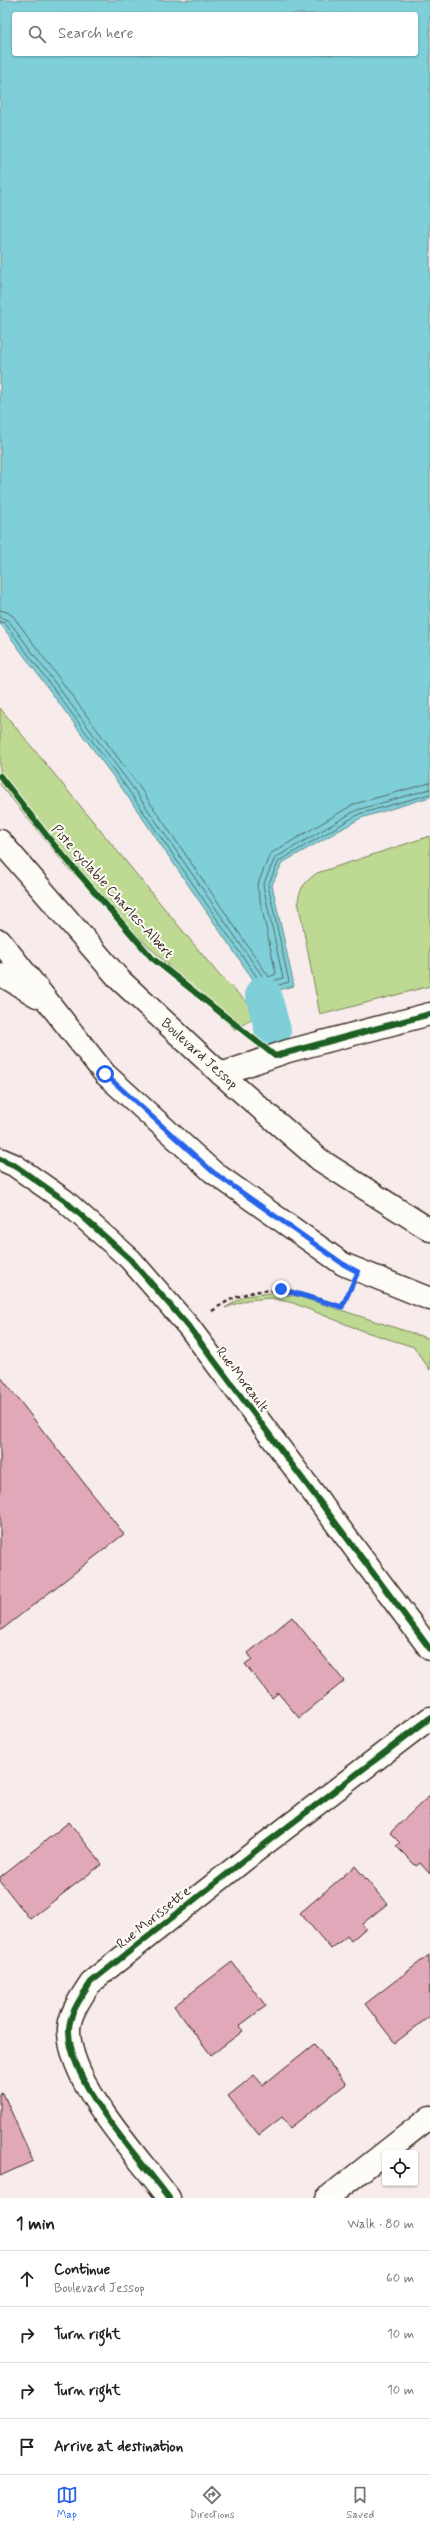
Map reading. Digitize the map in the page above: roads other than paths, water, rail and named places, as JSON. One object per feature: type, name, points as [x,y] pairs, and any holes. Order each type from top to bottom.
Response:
[{"type":"street","name":"Boulevard Jessop","points":[[0,841],[120,980],[221,1074],[320,1160],[430,1230]]},
{"type":"street","points":[[0,941],[105,1074],[213,1172],[343,1264],[358,1272],[430,1299]]},
{"type":"street","points":[[0,974],[48,1003]]},
{"type":"street","points":[[221,1074],[288,1051],[430,1014]]},
{"type":"street","name":"Rue Moreault","points":[[0,1159],[14,1165],[70,1205],[130,1259],[189,1327],[430,1649]]},
{"type":"street","name":"Rue Morissette","points":[[169,2198],[90,2093],[74,2064],[69,2031],[76,2006],[91,1982],[257,1850],[430,1718]]},
{"type":"street","points":[[327,2198],[430,2116]]},
{"type":"water","points":[[0,0],[430,0],[430,797],[361,818],[282,863],[272,885],[294,986],[263,994],[126,794],[0,623]]},
{"type":"waterway","points":[[263,994],[273,1031]]}]
